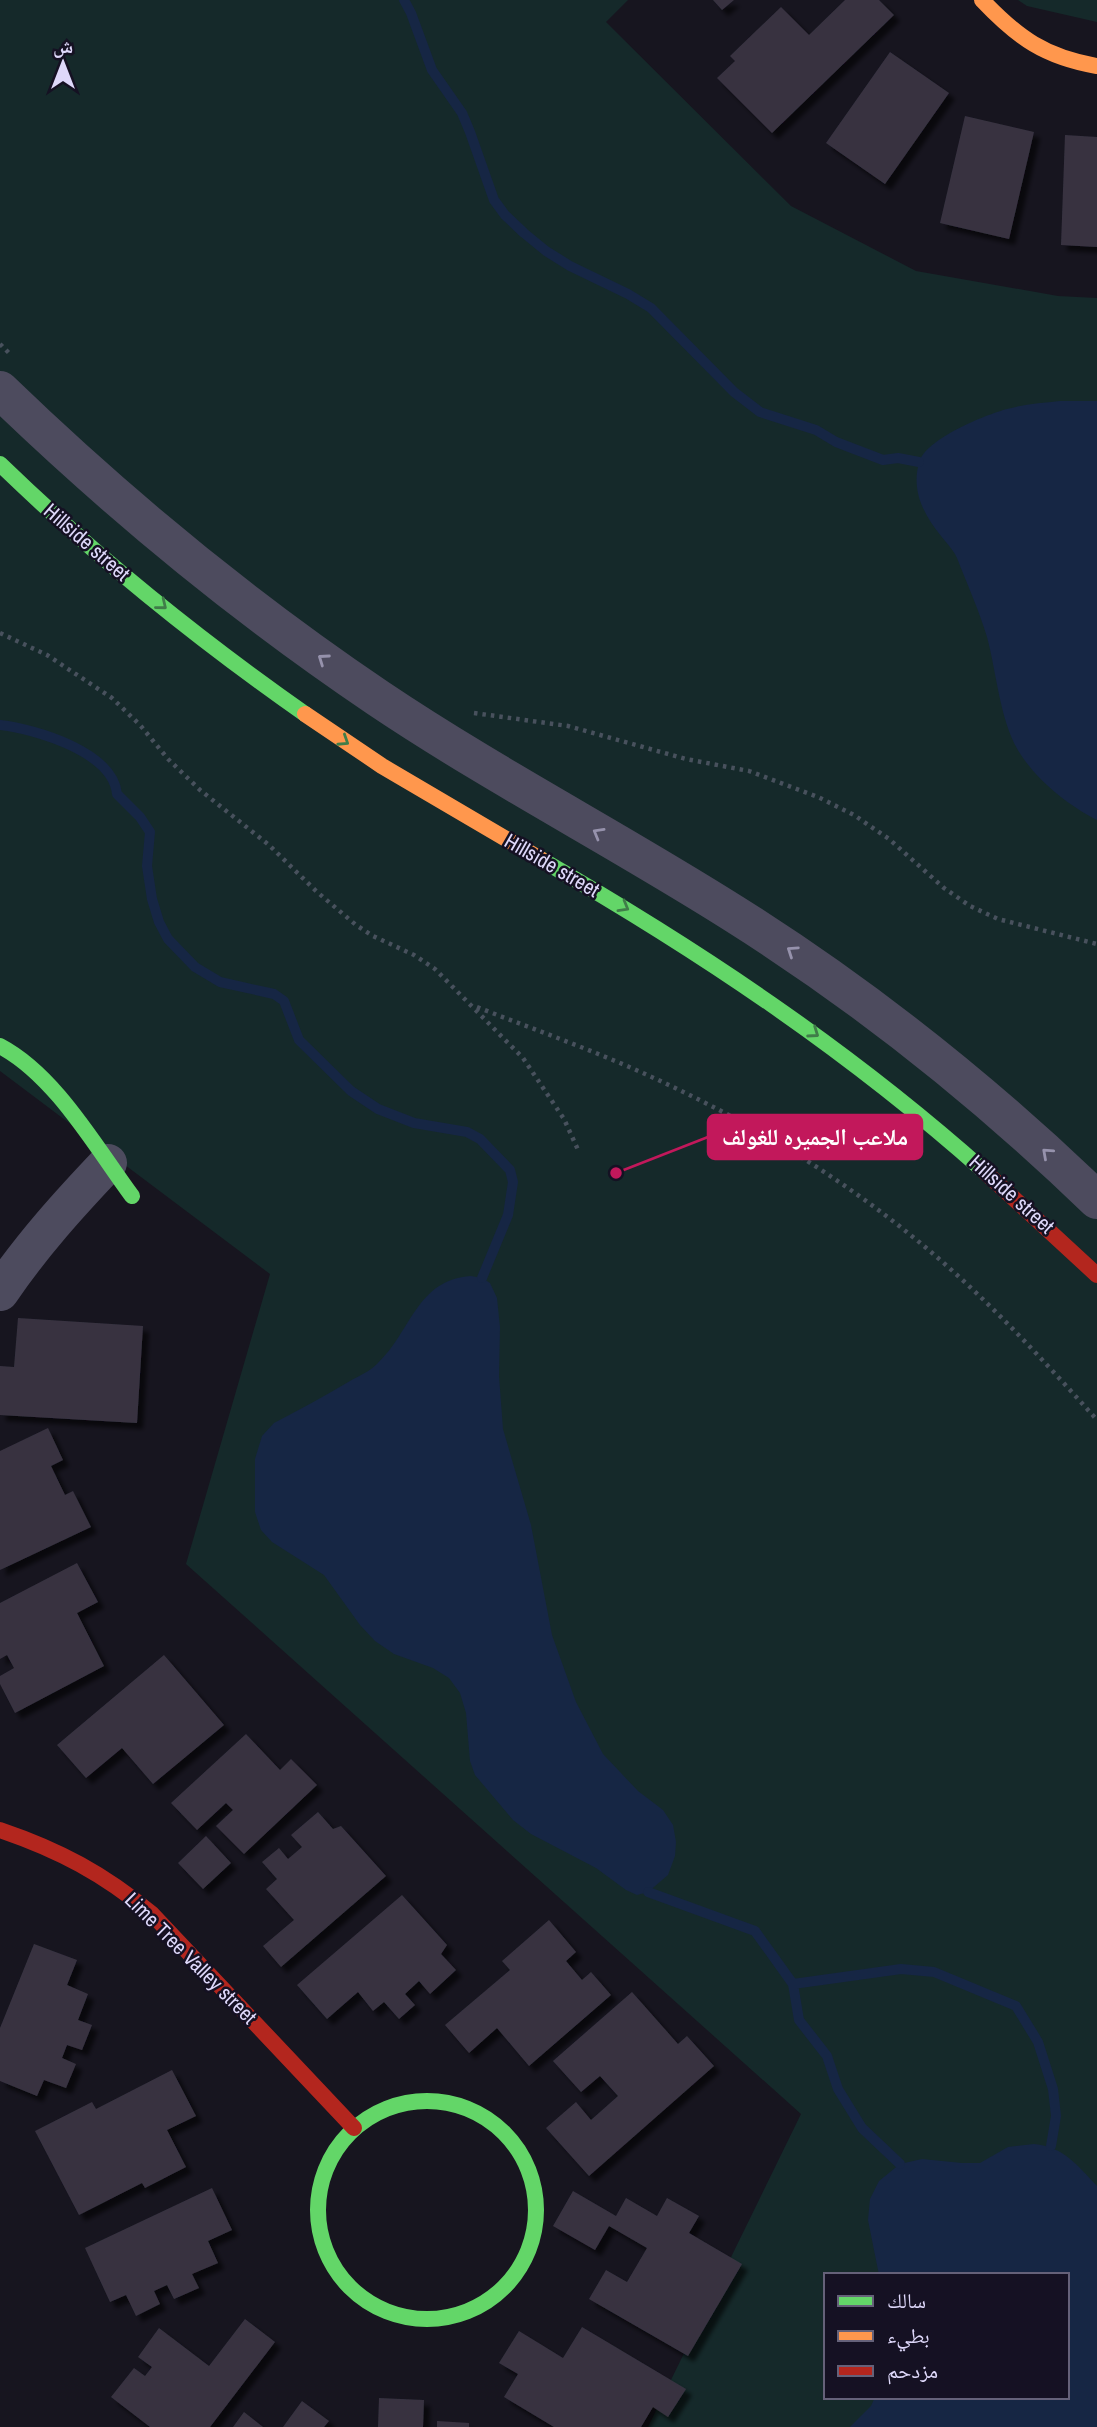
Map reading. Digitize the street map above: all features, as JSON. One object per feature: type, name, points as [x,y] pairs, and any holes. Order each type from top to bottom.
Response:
[{"type":"street","points":[[982,0],[1019,38],[1044,52],[1071,62],[1097,66]]},
{"type":"street","points":[[0,390],[121,502],[194,563],[284,632],[377,698],[472,759],[668,873],[804,960],[870,1006],[996,1106],[1097,1199]]},
{"type":"street","name":"Hillside street","points":[[0,464],[104,558],[257,681],[319,725],[383,767],[648,922],[746,985],[840,1052],[933,1124],[1021,1201],[1097,1275]]},
{"type":"street","points":[[0,1046],[21,1057],[42,1075],[132,1196]]},
{"type":"street","points":[[0,1292],[62,1212],[108,1163]]},
{"type":"street","name":"Lime Tree Valley street","points":[[0,1830],[40,1843],[80,1861],[127,1892],[152,1914],[354,2128]]},
{"type":"street","points":[[424,2100],[449,2102],[473,2110],[495,2124],[513,2141],[527,2163],[535,2187],[537,2212],[534,2237],[524,2261],[510,2282],[491,2299],[468,2311],[444,2318],[393,2314],[370,2303],[350,2287],[334,2268],[323,2245],[317,2220],[318,2194],[325,2169],[337,2147],[354,2128],[375,2113],[398,2104],[424,2100]]},
{"type":"path","points":[[0,633],[47,655],[112,698],[140,724],[168,759],[200,790],[269,845],[356,925],[435,969],[523,1058],[564,1119],[579,1152]]},
{"type":"path","points":[[464,711],[568,726],[686,759],[749,771],[818,797],[854,816],[889,839],[944,888],[970,906],[998,919],[1097,944]]},
{"type":"path","points":[[473,1005],[620,1063],[741,1122],[799,1156],[908,1233],[959,1276],[1007,1322],[1097,1420]]},
{"type":"green space","points":[[0,0],[628,0],[606,22],[791,206],[916,271],[1058,296],[1097,298],[1097,2427],[648,2427],[801,2114],[186,1564],[270,1274],[0,1071]]},
{"type":"green space","points":[[1018,0],[1097,0],[1097,22],[1027,6]]},
{"type":"water","points":[[1060,401],[1097,401],[1097,820],[1076,808],[1045,783],[1028,765],[1014,743],[1008,729],[987,637],[977,607],[955,555],[924,511],[917,483],[919,463],[924,454],[932,445],[957,429],[1007,409]]},
{"type":"water","points":[[471,1276],[490,1283],[497,1298],[503,1429],[531,1525],[552,1635],[576,1702],[603,1754],[638,1791],[663,1810],[673,1825],[675,1856],[668,1875],[648,1892],[637,1895],[626,1890],[596,1868],[531,1834],[513,1820],[475,1775],[470,1761],[466,1713],[460,1693],[449,1678],[433,1668],[394,1654],[375,1641],[324,1575],[272,1542],[261,1530],[255,1512],[255,1459],[262,1436],[274,1423],[374,1367],[389,1351],[426,1297],[453,1280]]},
{"type":"water","points":[[1034,2144],[1054,2149],[1076,2164],[1097,2186],[1097,2427],[850,2427],[871,2406],[874,2399],[1069,2399],[1069,2273],[879,2273],[868,2220],[870,2199],[879,2181],[900,2164],[922,2159],[980,2163],[1008,2147]]},
{"type":"building","points":[[713,0],[734,0],[722,10]]},
{"type":"building","points":[[845,0],[879,0],[894,15],[772,133],[717,78],[735,61],[730,56],[781,7],[809,35]]},
{"type":"building","points":[[890,52],[949,93],[885,184],[826,143]]},
{"type":"building","points":[[965,116],[1034,132],[1009,239],[940,223]]},
{"type":"building","points":[[1065,135],[1097,137],[1097,247],[1061,245]]},
{"type":"building","points":[[18,1318],[143,1326],[137,1423],[0,1415],[0,1366],[14,1367]]},
{"type":"building","points":[[48,1428],[63,1460],[51,1466],[65,1495],[73,1491],[91,1527],[0,1570],[0,1451]]},
{"type":"building","points":[[77,1563],[98,1602],[77,1613],[104,1666],[15,1713],[0,1684],[0,1676],[14,1668],[7,1655],[0,1659],[0,1603]]},
{"type":"building","points":[[164,1655],[224,1725],[153,1784],[122,1748],[86,1778],[57,1745]]},
{"type":"building","points":[[246,1734],[280,1770],[291,1759],[317,1785],[244,1854],[216,1826],[233,1810],[226,1803],[197,1830],[171,1803]]},
{"type":"building","points":[[318,1812],[333,1829],[341,1826],[386,1876],[281,1967],[263,1946],[294,1920],[266,1889],[277,1879],[262,1862],[279,1848],[288,1859],[302,1847],[291,1835]]},
{"type":"building","points":[[206,1836],[231,1863],[203,1889],[178,1863]]},
{"type":"building","points":[[402,1895],[447,1945],[441,1954],[456,1970],[430,1994],[419,1981],[405,1994],[415,2005],[399,2019],[384,2002],[373,2011],[358,1992],[327,2019],[297,1985]]},
{"type":"building","points":[[549,1920],[576,1952],[566,1961],[582,1980],[591,1972],[611,1995],[529,2066],[497,2028],[469,2053],[445,2025],[510,1970],[502,1961]]},
{"type":"building","points":[[34,1944],[77,1960],[67,1985],[88,1994],[78,2020],[92,2025],[82,2050],[67,2045],[62,2058],[76,2064],[66,2088],[44,2080],[37,2096],[0,2081],[0,2028]]},
{"type":"building","points":[[632,1992],[678,2044],[687,2036],[714,2066],[589,2176],[546,2128],[576,2102],[591,2120],[618,2096],[600,2076],[581,2092],[553,2061]]},
{"type":"building","points":[[172,2070],[196,2116],[167,2130],[186,2167],[145,2188],[142,2183],[79,2215],[35,2131],[92,2102],[96,2109]]},
{"type":"building","points":[[212,2188],[232,2230],[208,2241],[218,2263],[192,2274],[199,2288],[174,2299],[167,2285],[154,2291],[160,2304],[136,2316],[126,2295],[110,2302],[85,2248]]},
{"type":"building","points":[[573,2191],[616,2216],[626,2198],[657,2216],[667,2198],[699,2216],[689,2233],[742,2264],[688,2356],[589,2299],[606,2270],[627,2282],[647,2248],[609,2226],[595,2250],[553,2226]]},
{"type":"building","points":[[245,2319],[275,2342],[210,2427],[150,2427],[111,2397],[134,2368],[145,2376],[152,2367],[138,2357],[159,2328],[209,2366]]},
{"type":"building","points":[[582,2327],[686,2389],[668,2417],[653,2407],[641,2427],[554,2427],[504,2397],[518,2374],[499,2363],[519,2331],[563,2358]]},
{"type":"building","points":[[379,2398],[424,2400],[423,2427],[378,2427]]},
{"type":"building","points":[[302,2401],[329,2421],[324,2427],[283,2427]]},
{"type":"building","points":[[244,2412],[263,2427],[233,2427]]},
{"type":"building","points":[[437,2421],[469,2423],[469,2427],[437,2427]]},
{"type":"waterway","points":[[404,0],[432,70],[462,113],[494,200],[524,233],[570,266],[651,308],[734,392],[760,412],[816,430],[836,442],[883,460],[898,458],[919,462]]},
{"type":"waterway","points":[[0,725],[33,732],[71,745],[102,766],[112,779],[117,794],[140,817],[150,832],[147,866],[159,922],[168,939],[195,967],[220,982],[274,994],[284,1001],[299,1040],[351,1091],[378,1109],[414,1123],[467,1132],[480,1139],[510,1170],[513,1182],[508,1215],[482,1278]]},
{"type":"waterway","points":[[648,1892],[755,1931],[793,1984],[901,1969],[934,1972],[1016,2006],[1038,2042],[1053,2089],[1056,2116],[1051,2146]]},
{"type":"waterway","points":[[793,1984],[799,2020],[827,2056],[838,2089],[862,2128],[900,2164]]},
{"type":"traffic: fast","points":[[0,464],[72,531],[148,595],[225,656],[305,714]]},
{"type":"traffic: fast","points":[[542,860],[659,930],[771,1004],[880,1084],[984,1171]]},
{"type":"traffic: fast","points":[[0,1046],[20,1059],[56,1093],[132,1196]]},
{"type":"traffic: fast","points":[[438,2101],[469,2109],[488,2119],[504,2133],[518,2149],[528,2168],[536,2210],[528,2252],[518,2271],[504,2287],[488,2301],[459,2315],[416,2319],[395,2315],[366,2301],[336,2271],[322,2242],[318,2199],[322,2178],[336,2149],[366,2119],[395,2105],[438,2101]]},
{"type":"traffic: slow","points":[[982,0],[1008,25],[1034,44],[1062,57],[1097,66]]},
{"type":"traffic: slow","points":[[305,714],[382,766],[542,860]]},
{"type":"traffic: jam","points":[[984,1171],[1097,1275]]},
{"type":"traffic: jam","points":[[0,1830],[80,1864],[152,1914],[354,2128]]},
{"type":"place","name":"ملاعب الجميره للغولف","points":[[616,1173]]}]
